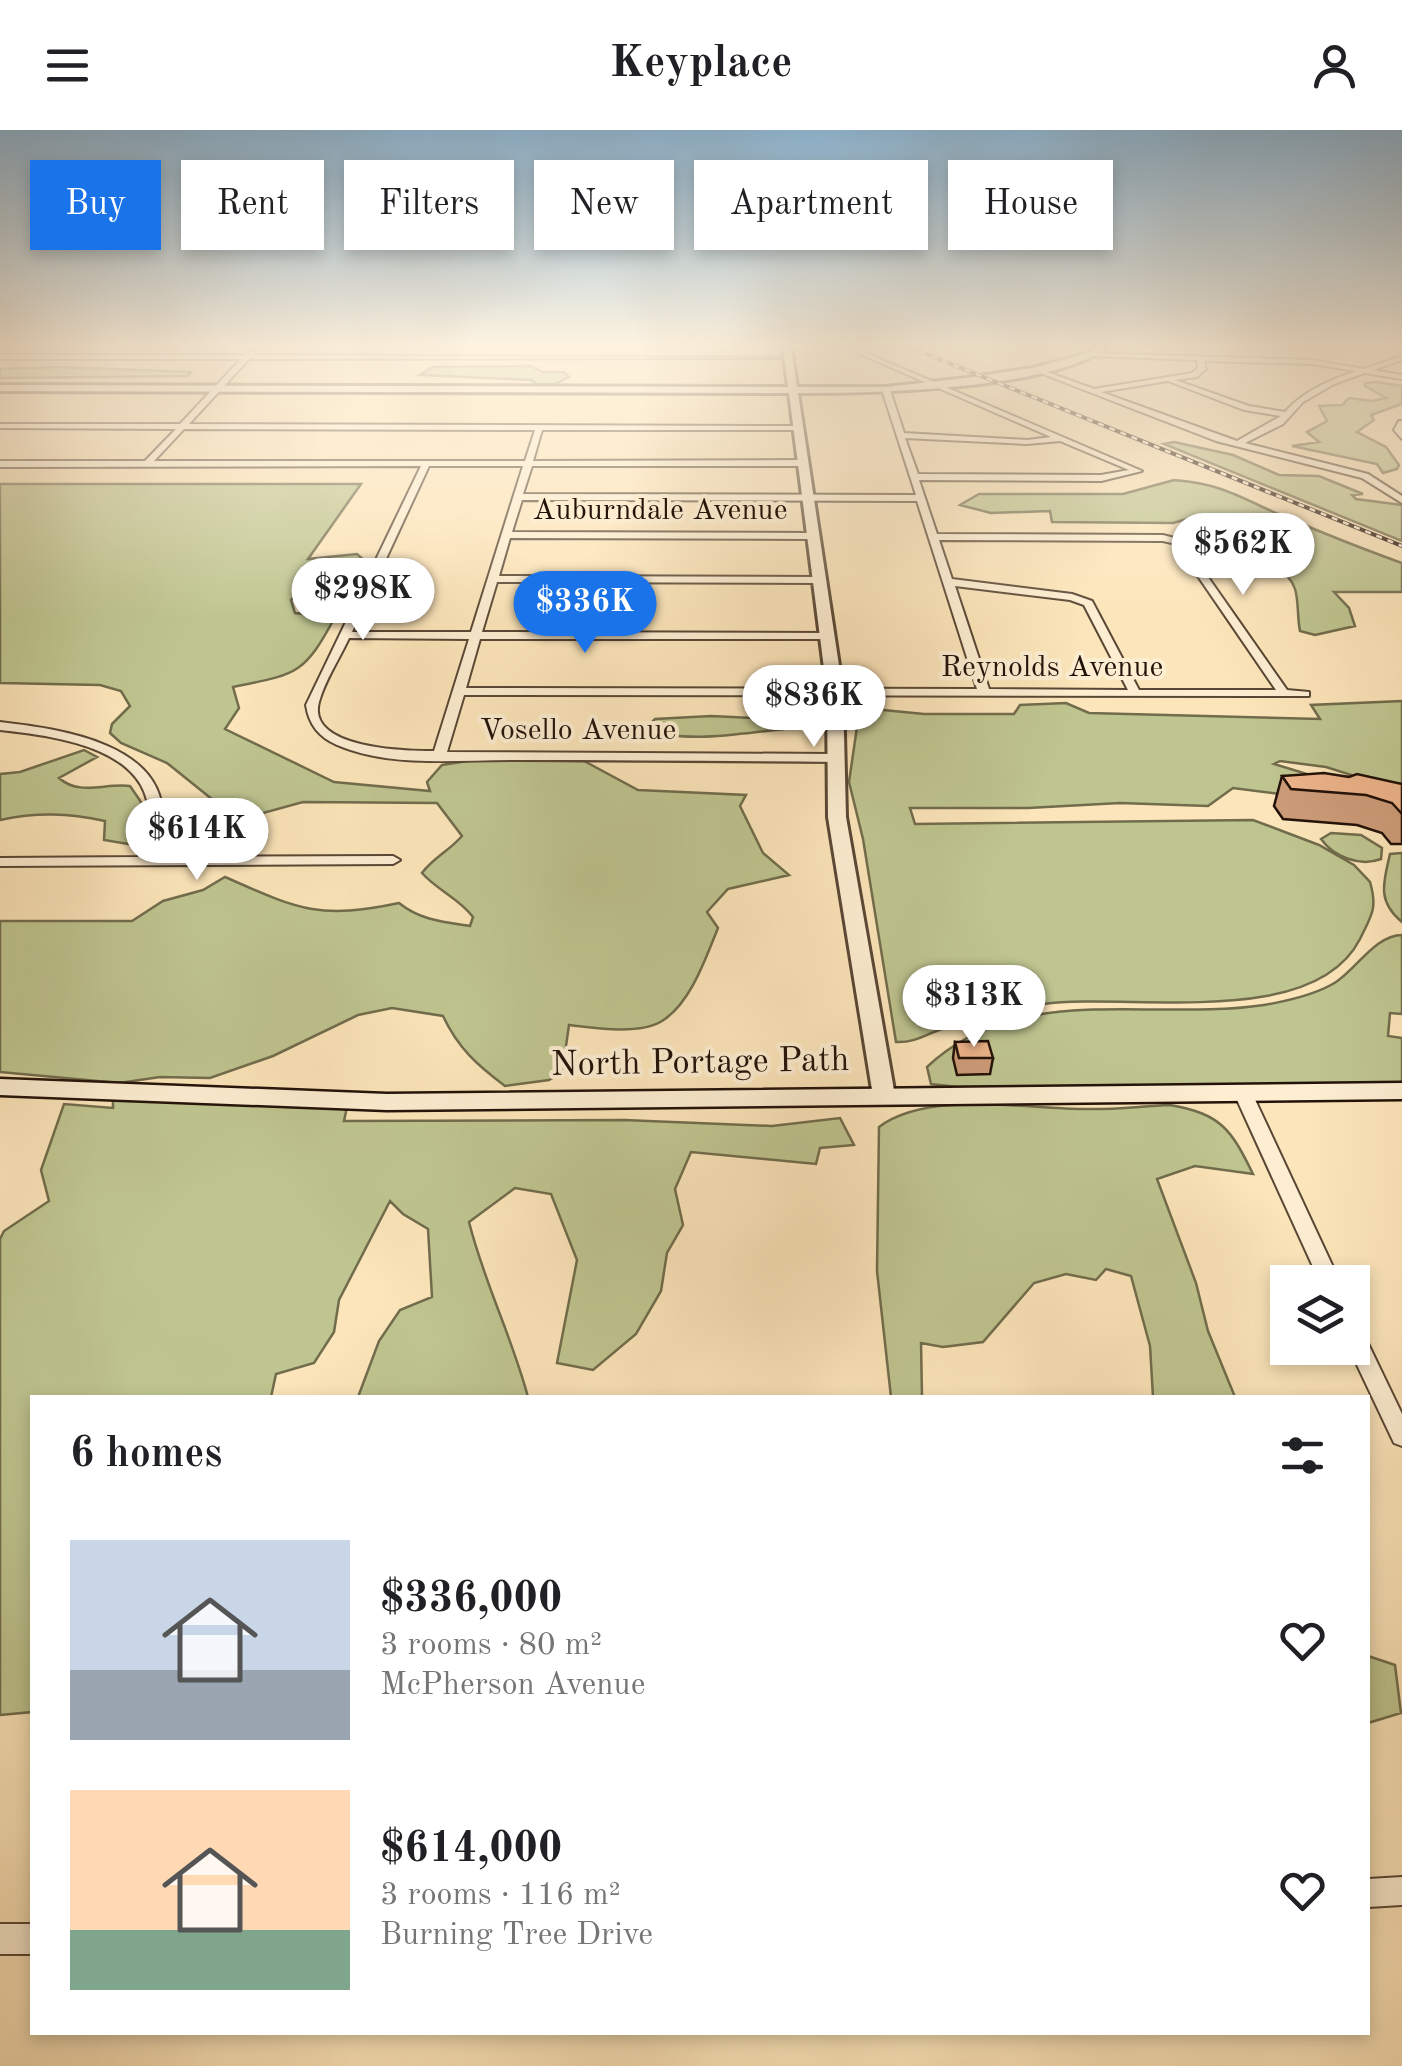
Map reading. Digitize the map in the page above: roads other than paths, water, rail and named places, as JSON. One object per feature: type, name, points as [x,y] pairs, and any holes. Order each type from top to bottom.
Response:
[{"type":"main road","name":"North Portage Path","points":[[0,1087],[108,1088],[342,1102],[1402,1090]]},
{"type":"street","points":[[146,465],[172,437]]},
{"type":"street","points":[[439,756],[537,437]]},
{"type":"street","points":[[799,437],[835,692],[837,817],[884,1096]]},
{"type":"street","points":[[903,437],[984,692]]},
{"type":"street","points":[[916,477],[1101,478],[1138,470],[1061,438],[1027,442],[944,437]]},
{"type":"street","points":[[1219,437],[1334,466],[1384,485],[1402,500]]},
{"type":"street","points":[[1237,444],[1253,437]]},
{"type":"street","points":[[0,464],[803,464]]},
{"type":"street","name":"Vosello Avenue","points":[[425,466],[312,704],[316,724],[333,738],[399,755],[836,758]]},
{"type":"street","points":[[1384,485],[1400,484]]},
{"type":"street","points":[[518,497],[922,498]]},
{"type":"street","name":"Auburndale Avenue","points":[[507,536],[812,536]]},
{"type":"street","points":[[934,537],[1172,540],[1182,546],[1284,694]]},
{"type":"street","points":[[494,578],[818,580]]},
{"type":"street","points":[[948,582],[1072,597],[1088,603],[1135,693]]},
{"type":"street","points":[[344,634],[826,636]]},
{"type":"street","name":"Reynolds Avenue","points":[[460,692],[1306,694]]},
{"type":"street","points":[[0,726],[92,742],[138,770],[154,794],[158,813],[144,862]]},
{"type":"street","points":[[0,862],[393,860]]},
{"type":"street","points":[[1242,1091],[1322,1265]]},
{"type":"street","points":[[1368,1365],[1402,1437]]},
{"type":"street","points":[[1370,1893],[1402,1891]]},
{"type":"street","points":[[0,1939],[30,1938]]},
{"type":"railway","points":[[1133,437],[1402,546]]}]
